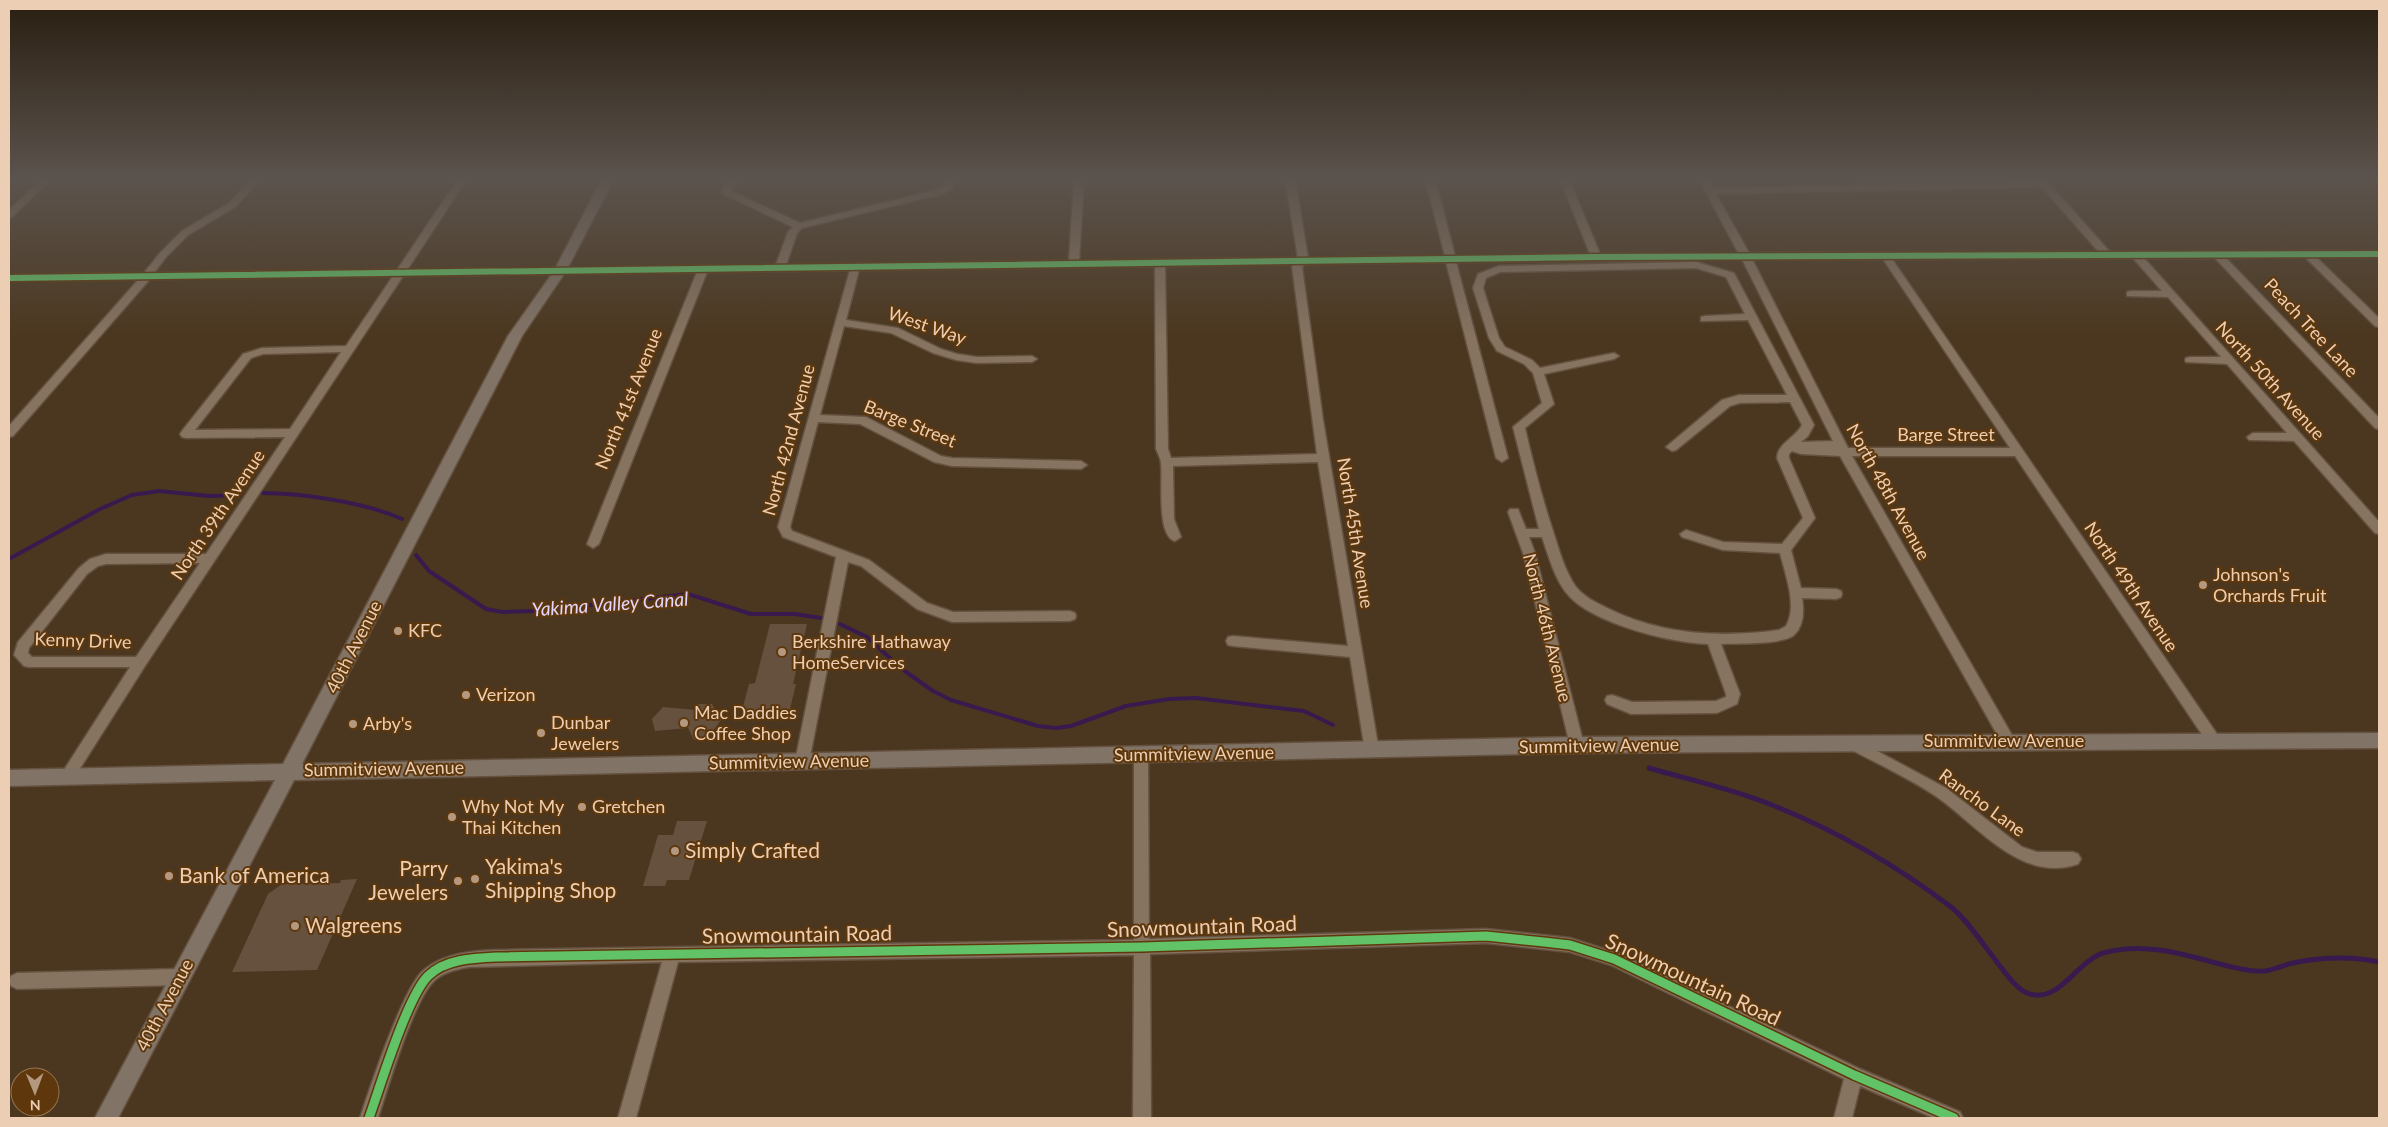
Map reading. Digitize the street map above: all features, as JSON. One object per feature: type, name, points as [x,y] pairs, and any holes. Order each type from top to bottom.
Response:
[{"type":"main road","name":"40th Avenue","points":[[106,1118],[515,336],[560,271],[581,232]]},
{"type":"main road","name":"Summitview Avenue","points":[[9,778],[1141,754],[1372,751],[1577,745],[2008,741],[2379,741]]},
{"type":"street","points":[[9,433],[147,276],[163,255],[187,232]]},
{"type":"street","name":"North 39th Avenue","points":[[67,777],[140,662],[428,232]]},
{"type":"street","points":[[780,268],[793,232]]},
{"type":"street","points":[[1074,264],[1076,232]]},
{"type":"street","points":[[1298,232],[1303,260]]},
{"type":"street","points":[[1443,232],[1502,458]]},
{"type":"street","points":[[1586,232],[1596,257]]},
{"type":"street","name":"North 48th Avenue","points":[[1732,232],[1842,448],[2008,741]]},
{"type":"street","points":[[2086,232],[2106,254]]},
{"type":"street","name":"North 50th Avenue","points":[[2135,254],[2168,294],[2379,530]]},
{"type":"street","name":"Peach Tree Lane","points":[[2217,254],[2379,425]]},
{"type":"street","points":[[2307,254],[2379,324]]},
{"type":"street","points":[[9,278],[1745,255],[2379,254]]},
{"type":"street","name":"North 49th Avenue","points":[[1885,255],[2214,741]]},
{"type":"street","name":"North 45th Avenue","points":[[1303,260],[1297,266],[1317,420],[1372,751]]},
{"type":"street","points":[[1160,262],[1162,448],[1166,462],[1168,519],[1175,537]]},
{"type":"street","points":[[1704,266],[1730,275],[1808,425],[1804,433],[1783,453],[1783,458],[1809,518],[1785,549],[1795,593],[1797,621],[1790,632],[1780,636],[1713,639],[1676,636],[1614,617],[1591,605],[1573,592],[1563,576],[1548,533],[1519,427],[1548,404],[1538,372],[1528,362],[1501,349],[1494,338],[1478,288],[1482,276],[1499,269],[1704,266]]},
{"type":"street","name":"North 41st Avenue","points":[[593,544],[703,268]]},
{"type":"street","name":"North 42nd Avenue","points":[[855,268],[816,418],[784,527],[787,534],[865,563],[922,606],[952,617],[1070,616]]},
{"type":"street","points":[[2131,294],[2168,294]]},
{"type":"street","points":[[1705,319],[1753,317]]},
{"type":"street","name":"West Way","points":[[841,322],[894,330],[937,351],[956,357],[977,360],[1032,359]]},
{"type":"street","points":[[294,433],[186,434],[247,356],[262,351],[349,349]]},
{"type":"street","points":[[1538,372],[1614,356]]},
{"type":"street","points":[[2190,360],[2228,361]]},
{"type":"street","points":[[1672,447],[1726,403],[1739,399],[1794,398]]},
{"type":"street","name":"Barge Street","points":[[816,418],[862,420],[938,459],[952,462],[1080,465]]},
{"type":"street","points":[[2254,437],[2296,436]]},
{"type":"street","name":"Barge Street","points":[[1789,446],[2018,452]]},
{"type":"street","points":[[1166,462],[1323,458]]},
{"type":"street","name":"North 46th Avenue","points":[[1514,512],[1522,534],[1577,745]]},
{"type":"street","points":[[1522,534],[1548,533]]},
{"type":"street","points":[[1686,534],[1723,546],[1785,549]]},
{"type":"street","points":[[802,762],[843,555]]},
{"type":"street","name":"Kenny Drive","points":[[140,662],[30,662],[21,654],[23,646],[82,571],[94,562],[106,560],[210,558]]},
{"type":"street","points":[[1795,593],[1836,594]]},
{"type":"street","points":[[1612,700],[1631,708],[1717,707],[1725,705],[1732,700],[1732,694],[1713,639]]},
{"type":"street","points":[[1233,642],[1356,652]]},
{"type":"street","name":"Rancho Lane","points":[[1849,742],[1941,792],[2017,852],[2028,858],[2044,860],[2073,859]]},
{"type":"street","points":[[1141,754],[1142,1118]]},
{"type":"street","name":"Snowmountain Road","points":[[368,1118],[420,984],[449,963],[475,958],[1142,947],[1486,936],[1570,945],[1614,959],[1854,1075],[1954,1118]]},
{"type":"street","points":[[627,1118],[672,954]]},
{"type":"street","points":[[17,981],[179,977]]},
{"type":"street","points":[[1843,1118],[1854,1075]]},
{"type":"building","name":"Berkshire Hathaway HomeServices","points":[[770,624],[807,624],[793,684],[796,684],[790,709],[774,710],[772,717],[757,718],[759,710],[742,710],[749,684],[755,683]]},
{"type":"building","name":"Mac Daddies Coffee Shop","points":[[698,704],[712,704],[721,720],[706,740],[694,740],[688,728],[655,731],[652,719],[663,707],[696,710]]},
{"type":"building","name":"Simply Crafted","points":[[677,821],[707,821],[689,880],[667,880],[665,886],[643,886],[658,835],[673,835]]},
{"type":"building","name":"Walgreens","points":[[357,879],[317,970],[232,972],[268,894],[282,884],[340,883],[341,880]]},
{"type":"waterway","name":"Yakima Valley Canal","points":[[9,559],[100,509],[132,495],[159,491],[209,496],[239,495]]},
{"type":"waterway","name":"Yakima Valley Canal","points":[[263,493],[279,493],[334,500],[371,508],[402,519]]},
{"type":"waterway","name":"Yakima Valley Canal","points":[[416,555],[429,571],[486,609],[502,612],[537,611],[688,594],[751,614],[795,614],[821,618]]},
{"type":"waterway","name":"Yakima Valley Canal","points":[[840,624],[867,637],[902,669],[933,691],[951,700],[1038,726],[1056,728],[1071,726],[1126,706],[1169,699],[1196,698],[1304,711],[1333,725]]},
{"type":"waterway","name":"Yakima Valley Canal","points":[[1649,768],[1757,799],[1842,837],[1887,863],[1951,907],[1970,927],[2010,979],[2027,993],[2039,995],[2049,993],[2068,980],[2096,956],[2121,949],[2162,950],[2252,971],[2268,970],[2303,961],[2325,958],[2347,958],[2379,962]]},
{"type":"cycle path","points":[[9,278],[1596,257],[2379,254]]},
{"type":"cycle path","points":[[369,1118],[405,1020],[422,985],[428,976],[444,966],[469,959],[497,957],[1142,947],[1486,936],[1570,945],[1614,959],[1854,1075],[1954,1118]]},
{"type":"place","name":"Johnson's Orchards Fruit","points":[[2203,585]]},
{"type":"place","name":"KFC","points":[[398,631]]},
{"type":"place","name":"Berkshire Hathaway HomeServices","points":[[782,652]]},
{"type":"place","name":"Verizon","points":[[466,695]]},
{"type":"place","name":"Mac Daddies Coffee Shop","points":[[684,723]]},
{"type":"place","name":"Arby's","points":[[353,724]]},
{"type":"place","name":"Dunbar Jewelers","points":[[541,733]]},
{"type":"place","name":"Gretchen","points":[[582,807]]},
{"type":"place","name":"Why Not My Thai Kitchen","points":[[452,817]]},
{"type":"place","name":"Simply Crafted","points":[[675,851]]},
{"type":"place","name":"Bank of America","points":[[169,876]]},
{"type":"place","name":"Yakima's Shipping Shop","points":[[475,879]]},
{"type":"place","name":"Parry Jewelers","points":[[458,881]]},
{"type":"place","name":"Walgreens","points":[[295,926]]}]
